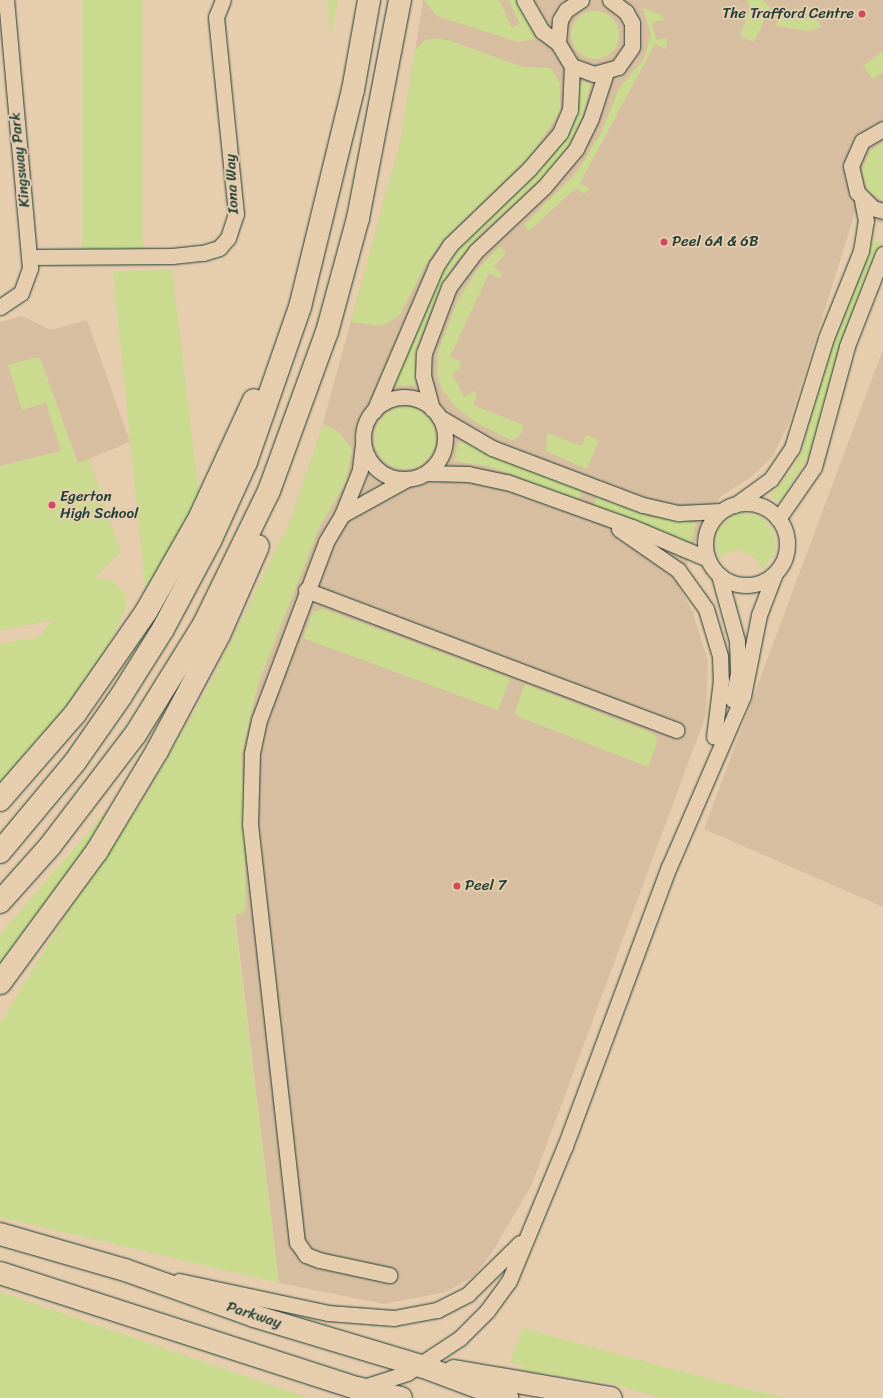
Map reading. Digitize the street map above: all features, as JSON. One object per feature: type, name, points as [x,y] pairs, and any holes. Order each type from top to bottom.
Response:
[{"type":"highway","points":[[0,852],[75,762],[163,628],[246,462],[300,307],[353,90],[369,0]]},
{"type":"highway","points":[[0,997],[29,948],[97,851],[219,635],[261,539],[298,418],[327,332],[358,218],[400,0]]},
{"type":"highway","points":[[0,800],[75,714],[146,612],[222,473],[270,362],[300,307]]},
{"type":"highway","points":[[0,902],[99,784],[167,685],[236,562],[298,418]]},
{"type":"highway","points":[[0,983],[29,948]]},
{"type":"highway","name":"Parkway","points":[[0,1234],[125,1270],[254,1316],[421,1366],[513,1390],[612,1398]]},
{"type":"highway","points":[[0,1273],[357,1388],[401,1398]]},
{"type":"highway","points":[[357,1388],[378,1398]]},
{"type":"street","name":"Kingsway Park","points":[[0,307],[14,300],[26,285],[30,257],[6,0]]},
{"type":"street","name":"Iona Way","points":[[30,257],[140,259],[203,253],[219,248],[228,238],[236,214],[216,17],[223,0]]},
{"type":"street","points":[[388,1275],[318,1260],[306,1255],[297,1242],[253,865],[250,788],[259,720],[306,590],[326,542],[342,515],[360,470],[367,420],[374,410],[436,266],[450,245],[545,152],[566,123],[571,100],[572,66],[558,43],[542,31],[524,0]]},
{"type":"street","points":[[572,66],[583,71],[606,72],[618,67],[632,47],[632,23],[626,6],[610,0]]},
{"type":"street","points":[[558,43],[560,20],[574,1]]},
{"type":"street","points":[[426,473],[442,453],[444,428],[435,413],[423,376],[424,353],[449,288],[476,251],[544,187],[576,149],[592,118],[606,72]]},
{"type":"street","points":[[714,737],[734,693],[739,657],[734,626],[719,575],[708,559],[707,533],[728,508],[771,479],[792,448],[826,338],[861,250],[866,221],[862,200],[852,179],[855,153],[862,141],[883,129]]},
{"type":"street","points":[[862,200],[883,211]]},
{"type":"street","points":[[778,519],[814,467],[847,346],[883,254]]},
{"type":"street","points":[[357,1388],[387,1381],[421,1366],[460,1338],[487,1311],[508,1281],[524,1239],[565,1146],[710,764],[743,696],[759,615],[775,573],[782,563],[786,541],[778,519],[754,504],[679,513],[643,505],[492,448],[409,398],[396,398],[374,410]]},
{"type":"street","points":[[363,444],[367,456],[383,474],[407,479]]},
{"type":"street","points":[[342,515],[407,479],[426,473],[494,478],[594,515],[632,527],[708,559]]},
{"type":"street","points":[[594,515],[678,570],[706,610],[720,656],[721,680],[710,764]]},
{"type":"street","points":[[719,575],[747,585],[775,573]]},
{"type":"street","points":[[306,590],[676,730]]},
{"type":"street","points":[[125,1270],[328,1314],[394,1318],[437,1310],[468,1294],[524,1239]]},
{"type":"shaded area","points":[[423,0],[883,0],[883,224],[855,213],[789,423],[773,456],[751,477],[720,497],[698,534],[679,587],[692,610],[708,661],[706,715],[532,1184],[493,1251],[474,1276],[446,1292],[384,1304],[279,1283],[208,687],[290,522],[319,437],[401,140]]},
{"type":"shaded area","name":"Egerton High School","points":[[22,316],[51,330],[87,320],[130,442],[89,459],[120,552],[53,620],[0,630],[0,322]]},
{"type":"shaded area","points":[[883,349],[883,907],[704,829]]},
{"type":"green space","points":[[82,0],[143,0],[143,249],[82,249]]},
{"type":"green space","points":[[328,0],[338,0],[330,40],[328,3]]},
{"type":"green space","points":[[424,0],[499,0],[512,28],[520,24],[509,0],[517,0],[536,39],[518,42],[437,16]]},
{"type":"green space","points":[[747,0],[763,0],[770,7],[754,42],[740,36],[750,8]]},
{"type":"green space","points":[[643,8],[662,15],[664,20],[652,23],[656,40],[667,38],[667,46],[665,49],[655,44],[580,183],[589,188],[587,192],[584,194],[576,188],[529,231],[524,225],[577,172],[600,135],[619,89],[644,59],[651,34]]},
{"type":"green space","points":[[590,11],[600,11],[612,18],[619,30],[619,40],[612,52],[600,59],[590,59],[582,55],[575,48],[571,40],[571,30],[575,22],[582,15]]},
{"type":"green space","points":[[781,14],[797,19],[814,17],[822,27],[809,31],[776,25]]},
{"type":"green space","points":[[435,38],[451,41],[523,67],[551,68],[560,84],[560,112],[531,155],[443,240],[426,264],[399,316],[382,326],[351,322],[401,140],[414,52],[425,40]]},
{"type":"green space","points":[[883,51],[883,72],[873,79],[863,66]]},
{"type":"green space","points":[[580,82],[591,83],[582,119],[568,146],[549,171],[479,235],[455,263],[438,292],[417,347],[416,385],[394,386],[425,305],[441,272],[475,230],[554,155],[576,117]]},
{"type":"green space","points":[[883,143],[883,201],[868,191],[862,171],[870,151]]},
{"type":"green space","points":[[874,240],[882,243],[840,346],[810,454],[780,502],[770,496],[792,470],[802,451],[833,344]]},
{"type":"green space","points":[[500,246],[506,253],[494,266],[502,274],[500,278],[489,273],[450,357],[460,361],[461,368],[452,374],[464,397],[474,391],[477,395],[473,405],[524,425],[519,437],[511,440],[478,424],[457,408],[442,390],[437,372],[438,352],[456,305],[476,271]]},
{"type":"green space","points":[[172,269],[199,496],[146,594],[113,272]]},
{"type":"green space","points":[[33,358],[40,358],[78,463],[89,459],[120,552],[95,578],[112,580],[126,595],[126,608],[111,640],[68,709],[0,785],[0,644],[39,637],[53,620],[0,630],[0,466],[61,451],[46,403],[22,410],[8,365]]},
{"type":"green space","points":[[405,407],[417,409],[427,416],[434,426],[436,438],[434,450],[427,460],[417,467],[405,469],[393,467],[383,460],[376,450],[374,438],[376,426],[383,416],[393,409]]},
{"type":"green space","points":[[323,424],[339,432],[352,450],[346,482],[319,528],[258,684],[242,752],[246,906],[243,913],[234,915],[279,1283],[0,1217],[0,1024],[75,900],[142,802],[208,687],[290,522]]},
{"type":"green space","points":[[547,433],[582,446],[586,435],[599,440],[587,469],[546,451]]},
{"type":"green space","points":[[459,441],[582,490],[578,499],[488,466],[454,461]]},
{"type":"green space","points":[[597,495],[651,517],[696,523],[691,543],[593,506]]},
{"type":"green space","points":[[742,513],[762,517],[774,532],[776,552],[762,569],[755,558],[740,550],[718,556],[715,538],[718,529],[733,515]]},
{"type":"green space","points":[[323,609],[510,678],[498,710],[303,638],[313,612]]},
{"type":"green space","points":[[525,684],[654,734],[658,741],[648,767],[514,715]]},
{"type":"green space","points":[[119,797],[48,905],[0,965],[0,934]]},
{"type":"green space","points":[[0,1292],[228,1370],[309,1398],[0,1398]]},
{"type":"green space","points":[[523,1328],[735,1386],[786,1398],[663,1398],[613,1384],[522,1370],[523,1366],[509,1363]]},
{"type":"place","name":"The Trafford Centre","points":[[862,14]]},
{"type":"place","name":"Peel 6A & 6B","points":[[664,242]]},
{"type":"place","name":"Egerton High School","points":[[52,505]]},
{"type":"place","name":"Peel 7","points":[[457,886]]}]
